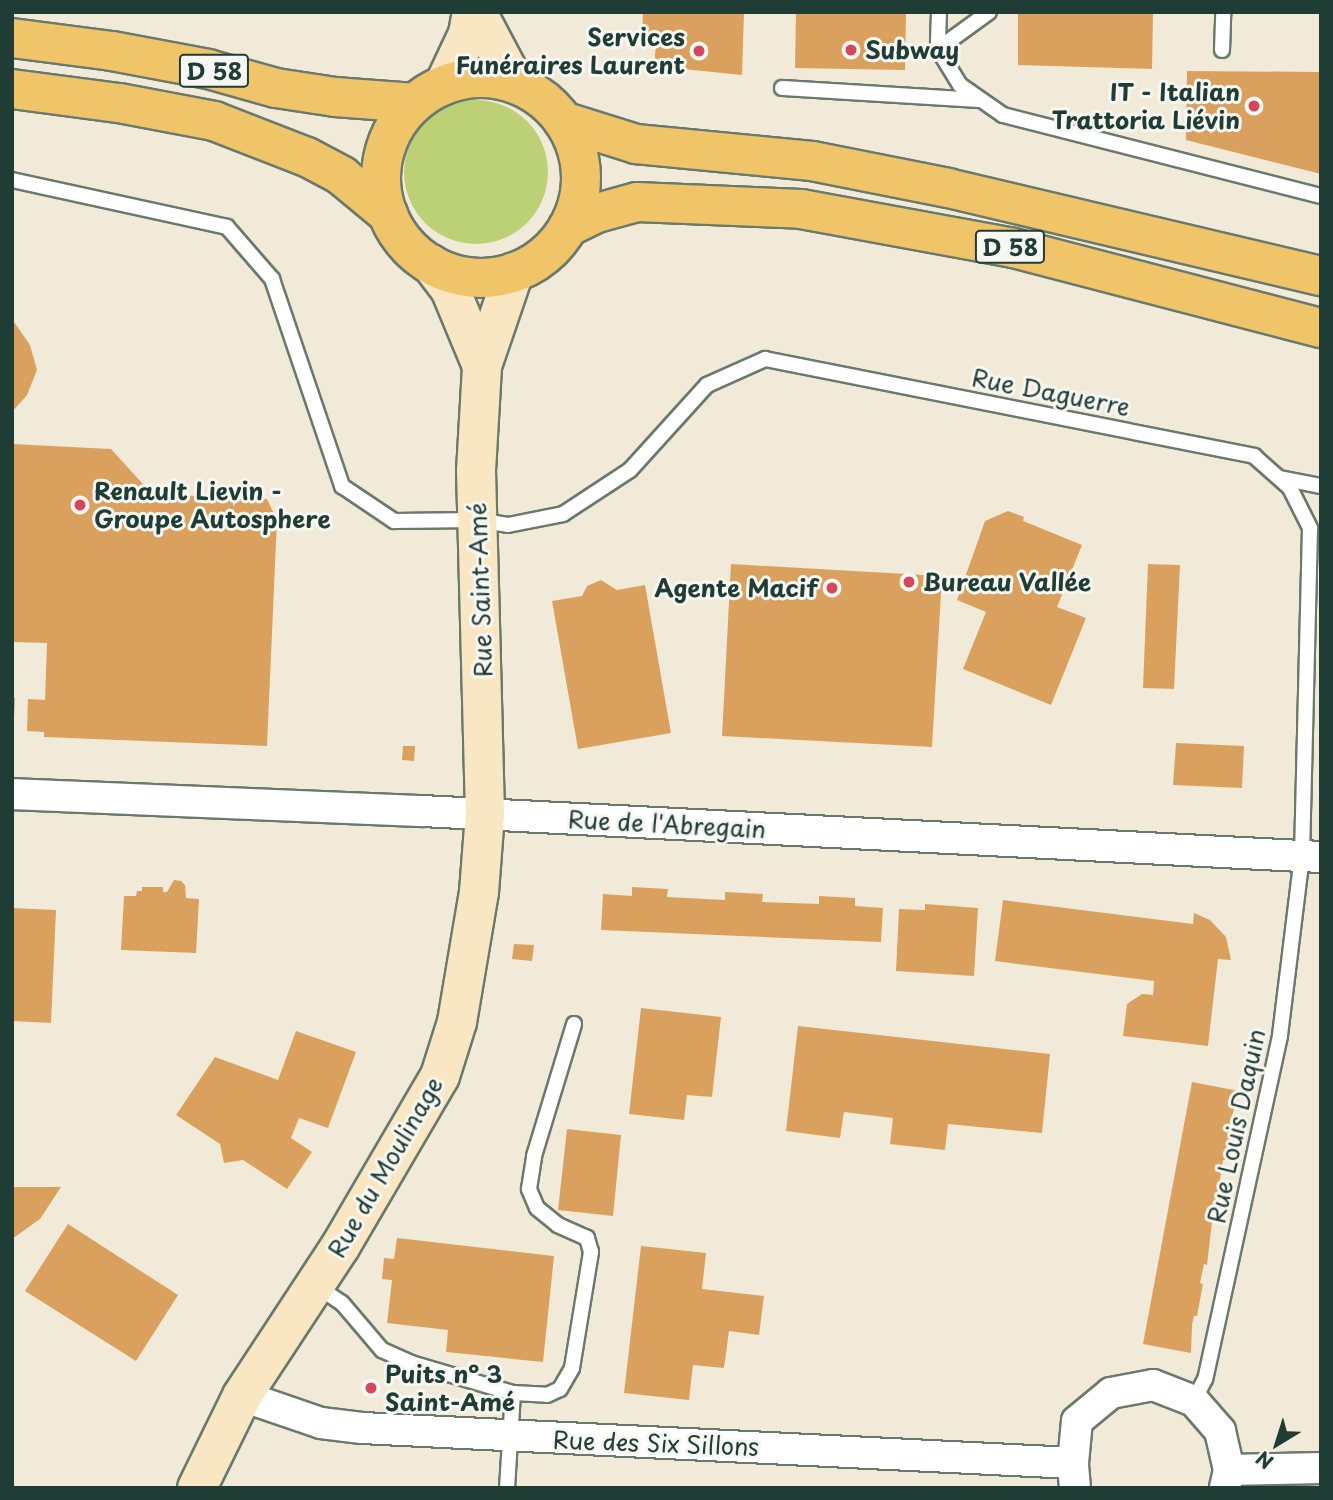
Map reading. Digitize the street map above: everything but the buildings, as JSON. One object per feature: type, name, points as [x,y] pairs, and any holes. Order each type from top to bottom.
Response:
[{"type":"main road","name":"D 58","points":[[12,38],[139,56],[208,69],[288,90],[335,97],[430,94]]},
{"type":"main road","points":[[468,79],[492,79],[515,84],[534,93],[563,121],[574,141],[580,162],[581,185],[577,207],[568,227],[554,247],[535,262],[514,272],[472,277],[431,264],[413,251],[388,214],[381,181],[386,146],[395,126],[430,94],[468,79]]},
{"type":"main road","name":"D 58","points":[[12,89],[119,103],[214,121],[286,146],[342,176],[388,214]]},
{"type":"main road","name":"D 58","points":[[563,121],[636,144],[812,161],[948,188],[1321,276]]},
{"type":"main road","name":"D 58","points":[[568,227],[597,213],[637,202],[801,209],[1013,248],[1321,328]]},
{"type":"street","points":[[475,12],[515,84]]},
{"type":"street","points":[[430,94],[468,34],[475,12]]},
{"type":"street","points":[[431,264],[450,289],[482,366]]},
{"type":"street","points":[[482,366],[490,335],[514,272]]},
{"type":"street","name":"Rue Saint-Amé","points":[[482,366],[476,471],[485,814]]},
{"type":"street","name":"Rue de l'Abregain","points":[[12,794],[485,814],[1311,857]]},
{"type":"street","name":"Rue du Moulinage","points":[[197,1488],[242,1396],[340,1247],[440,1076],[457,1022],[479,891],[485,814]]},
{"type":"street","points":[[1074,1476],[1077,1421],[1111,1393],[1153,1385],[1194,1401],[1220,1432],[1227,1479],[1321,1468]]},
{"type":"street","name":"Rue des Six Sillons","points":[[242,1396],[321,1423],[362,1429],[1074,1476]]},
{"type":"lane","points":[[939,12],[938,48],[960,85],[1003,115],[1321,196]]},
{"type":"lane","points":[[938,48],[989,12]]},
{"type":"lane","points":[[1222,50],[1223,12]]},
{"type":"lane","points":[[782,88],[981,100]]},
{"type":"lane","name":"Rue Daguerre","points":[[12,180],[227,226],[272,279],[342,486],[394,522],[477,520],[508,525],[563,513],[630,470],[707,385],[765,359],[1254,456],[1290,488],[1310,528],[1311,857]]},
{"type":"lane","points":[[1279,478],[1321,486]]},
{"type":"lane","name":"Rue Louis Daquin","points":[[1194,1401],[1205,1379],[1280,1036],[1311,857]]},
{"type":"lane","points":[[314,1284],[342,1303],[382,1350],[411,1363],[513,1393],[547,1395],[560,1389],[572,1368],[591,1252],[587,1238],[558,1225],[537,1208],[529,1189],[534,1156],[574,1024]]},
{"type":"lane","points":[[508,1488],[513,1393]]},
{"type":"green space","points":[[476,100],[503,106],[527,121],[542,145],[548,172],[542,199],[527,223],[503,238],[476,244],[449,238],[425,223],[410,199],[404,172],[410,145],[425,121],[449,106]]},
{"type":"place","name":"Subway","points":[[851,50]]},
{"type":"place","name":"Services Funéraires Laurent","points":[[699,51]]},
{"type":"place","name":"IT - Italian Trattoria Liévin","points":[[1254,106]]},
{"type":"place","name":"Renault Lievin - Groupe Autosphere","points":[[80,505]]},
{"type":"place","name":"Bureau Vallée","points":[[909,582]]},
{"type":"place","name":"Agente Macif","points":[[832,588]]},
{"type":"place","name":"Puits n° 3 Saint-Amé","points":[[371,1388]]}]
